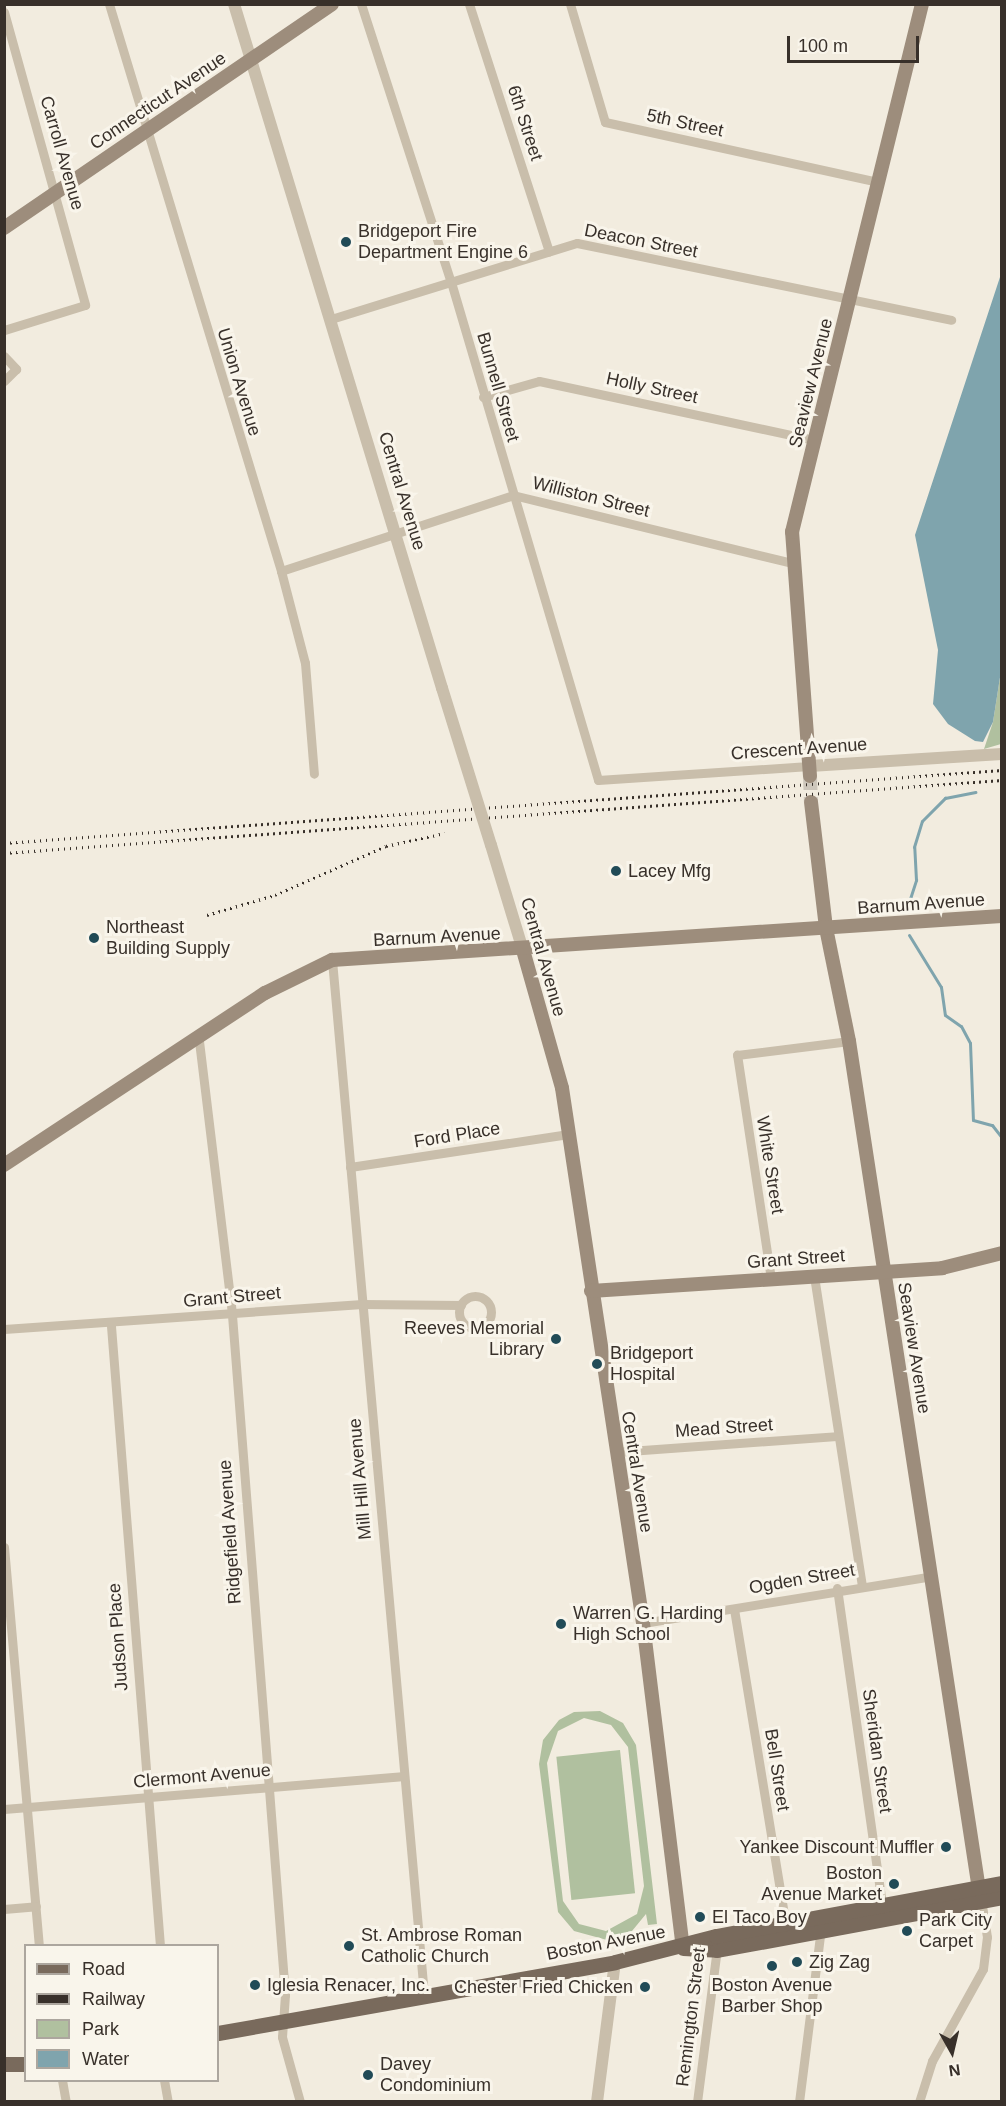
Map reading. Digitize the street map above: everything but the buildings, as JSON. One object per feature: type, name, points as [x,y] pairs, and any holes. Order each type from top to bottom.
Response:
[{"type":"main road","name":"Connecticut Avenue","points":[[4,228],[332,4]]},
{"type":"main road","name":"Seaview Avenue","points":[[810,771],[792,532],[922,4]]},
{"type":"main road","name":"Seaview Avenue","points":[[811,802],[826,928],[849,1041],[980,1894]]},
{"type":"main road","name":"Barnum Avenue","points":[[4,1165],[199,1041],[297,974],[332,960],[523,950],[1002,916]]},
{"type":"main road","name":"Central Avenue","points":[[523,950],[562,1088],[615,1452],[643,1623],[683,1948]]},
{"type":"main road","name":"Grant Street","points":[[591,1291],[942,1268],[1002,1252]]},
{"type":"main road","name":"Boston Avenue","points":[[219,2034],[980,1894],[1002,1883]]},
{"type":"main road","name":"Boston Avenue","points":[[980,1894],[1002,1897]]},
{"type":"main road","points":[[4,2064],[24,2064]]},
{"type":"street","name":"Union Avenue","points":[[109,4],[281,571],[305,663],[314,774]]},
{"type":"street","name":"Central Avenue","points":[[234,4],[523,950]]},
{"type":"street","name":"Bunnell Street","points":[[361,4],[451,282],[483,397],[598,780]]},
{"type":"street","name":"6th Street","points":[[469,4],[549,251]]},
{"type":"street","name":"5th Street","points":[[570,4],[605,122],[877,182]]},
{"type":"street","name":"Carroll Avenue","points":[[4,12],[57,192],[85,305],[4,330]]},
{"type":"street","name":"Deacon Street","points":[[330,319],[577,243],[951,320]]},
{"type":"street","points":[[4,356],[16,369],[4,381]]},
{"type":"street","name":"Holly Street","points":[[483,397],[539,381],[815,440]]},
{"type":"street","name":"Williston Street","points":[[281,571],[513,495],[793,563]]},
{"type":"street","name":"Crescent Avenue","points":[[598,780],[810,771],[1001,754]]},
{"type":"street","name":"Mill Hill Avenue","points":[[332,960],[402,1776],[424,1995]]},
{"type":"street","name":"Ridgefield Avenue","points":[[199,1041],[232,1315],[265,1786],[285,1995],[283,2021],[300,2102]]},
{"type":"street","name":"White Street","points":[[771,1279],[737,1055],[849,1041]]},
{"type":"street","name":"Ford Place","points":[[350,1167],[568,1134]]},
{"type":"street","points":[[814,1276],[836,1436],[862,1585]]},
{"type":"street","name":"Grant Street","points":[[4,1329],[111,1326],[362,1305],[461,1305]]},
{"type":"street","name":"Judson Place","points":[[111,1326],[146,1798],[160,1944]]},
{"type":"street","name":"Mead Street","points":[[615,1452],[836,1436]]},
{"type":"street","points":[[4,1547],[39,1944]]},
{"type":"street","name":"Ogden Street","points":[[643,1623],[734,1609],[837,1588],[932,1576]]},
{"type":"street","name":"Sheridan Street","points":[[837,1588],[883,1912]]},
{"type":"street","name":"Bell Street","points":[[734,1609],[786,1929]]},
{"type":"street","name":"Clermont Avenue","points":[[4,1809],[402,1776]]},
{"type":"street","points":[[919,2102],[932,2061],[983,1969],[987,1937],[980,1894]]},
{"type":"street","points":[[4,1909],[36,1906]]},
{"type":"street","points":[[799,2102],[820,1923]]},
{"type":"street","name":"Remington Street","points":[[697,2102],[716,1943]]},
{"type":"street","points":[[597,2102],[615,1962]]},
{"type":"street","points":[[62,2082],[66,2102]]},
{"type":"street","points":[[164,2082],[168,2102]]},
{"type":"green space","points":[[1001,671],[1001,744],[984,749],[993,722]]},
{"type":"green space","points":[[600,1711],[623,1723],[636,1745],[657,1924],[648,1925],[646,1914],[632,1931],[607,1940],[574,1931],[558,1912],[539,1764],[543,1740],[559,1720],[574,1712]],"holes":[[[584,1718],[611,1725],[628,1747],[644,1886],[637,1914],[606,1931],[579,1924],[563,1901],[547,1763],[558,1731]]]},
{"type":"green space","points":[[620,1750],[635,1893],[571,1900],[556,1757]]},
{"type":"water","points":[[1001,274],[1001,671],[993,722],[983,742],[975,741],[948,724],[933,704],[938,650],[915,535]]},
{"type":"waterway","points":[[906,911],[916,880],[914,847],[922,821],[945,798],[975,792]]},
{"type":"waterway","points":[[909,935],[941,987],[945,1015],[961,1026],[970,1043],[973,1120],[992,1125],[1002,1138]]},
{"type":"waterway","points":[[1002,1159],[1002,1164]]},
{"type":"tunnel","points":[[810,776],[811,802]]},
{"type":"railway","points":[[4,843],[1002,770]]},
{"type":"railway","points":[[4,853],[1002,780]]},
{"type":"railway","points":[[207,915],[275,895],[386,846],[445,833]]},
{"type":"place","name":"Bridgeport Fire Department Engine 6","points":[[346,242]]},
{"type":"place","name":"Lacey Mfg","points":[[616,871]]},
{"type":"place","name":"Northeast Building Supply","points":[[94,938]]},
{"type":"place","name":"Reeves Memorial Library","points":[[556,1339]]},
{"type":"place","name":"Bridgeport Hospital","points":[[597,1364]]},
{"type":"place","name":"Warren G. Harding High School","points":[[561,1624]]},
{"type":"place","name":"Yankee Discount Muffler","points":[[946,1847]]},
{"type":"place","name":"Boston Avenue Market","points":[[894,1884]]},
{"type":"place","name":"El Taco Boy","points":[[700,1917]]},
{"type":"place","name":"Park City Carpet","points":[[907,1931]]},
{"type":"place","name":"St. Ambrose Roman Catholic Church","points":[[349,1946]]},
{"type":"place","name":"Zig Zag","points":[[797,1962]]},
{"type":"place","name":"Boston Avenue Barber Shop","points":[[772,1966]]},
{"type":"place","name":"Iglesia Renacer, Inc.","points":[[255,1985]]},
{"type":"place","name":"Chester Fried Chicken","points":[[645,1987]]},
{"type":"place","name":"Davey Condominium","points":[[368,2075]]}]
